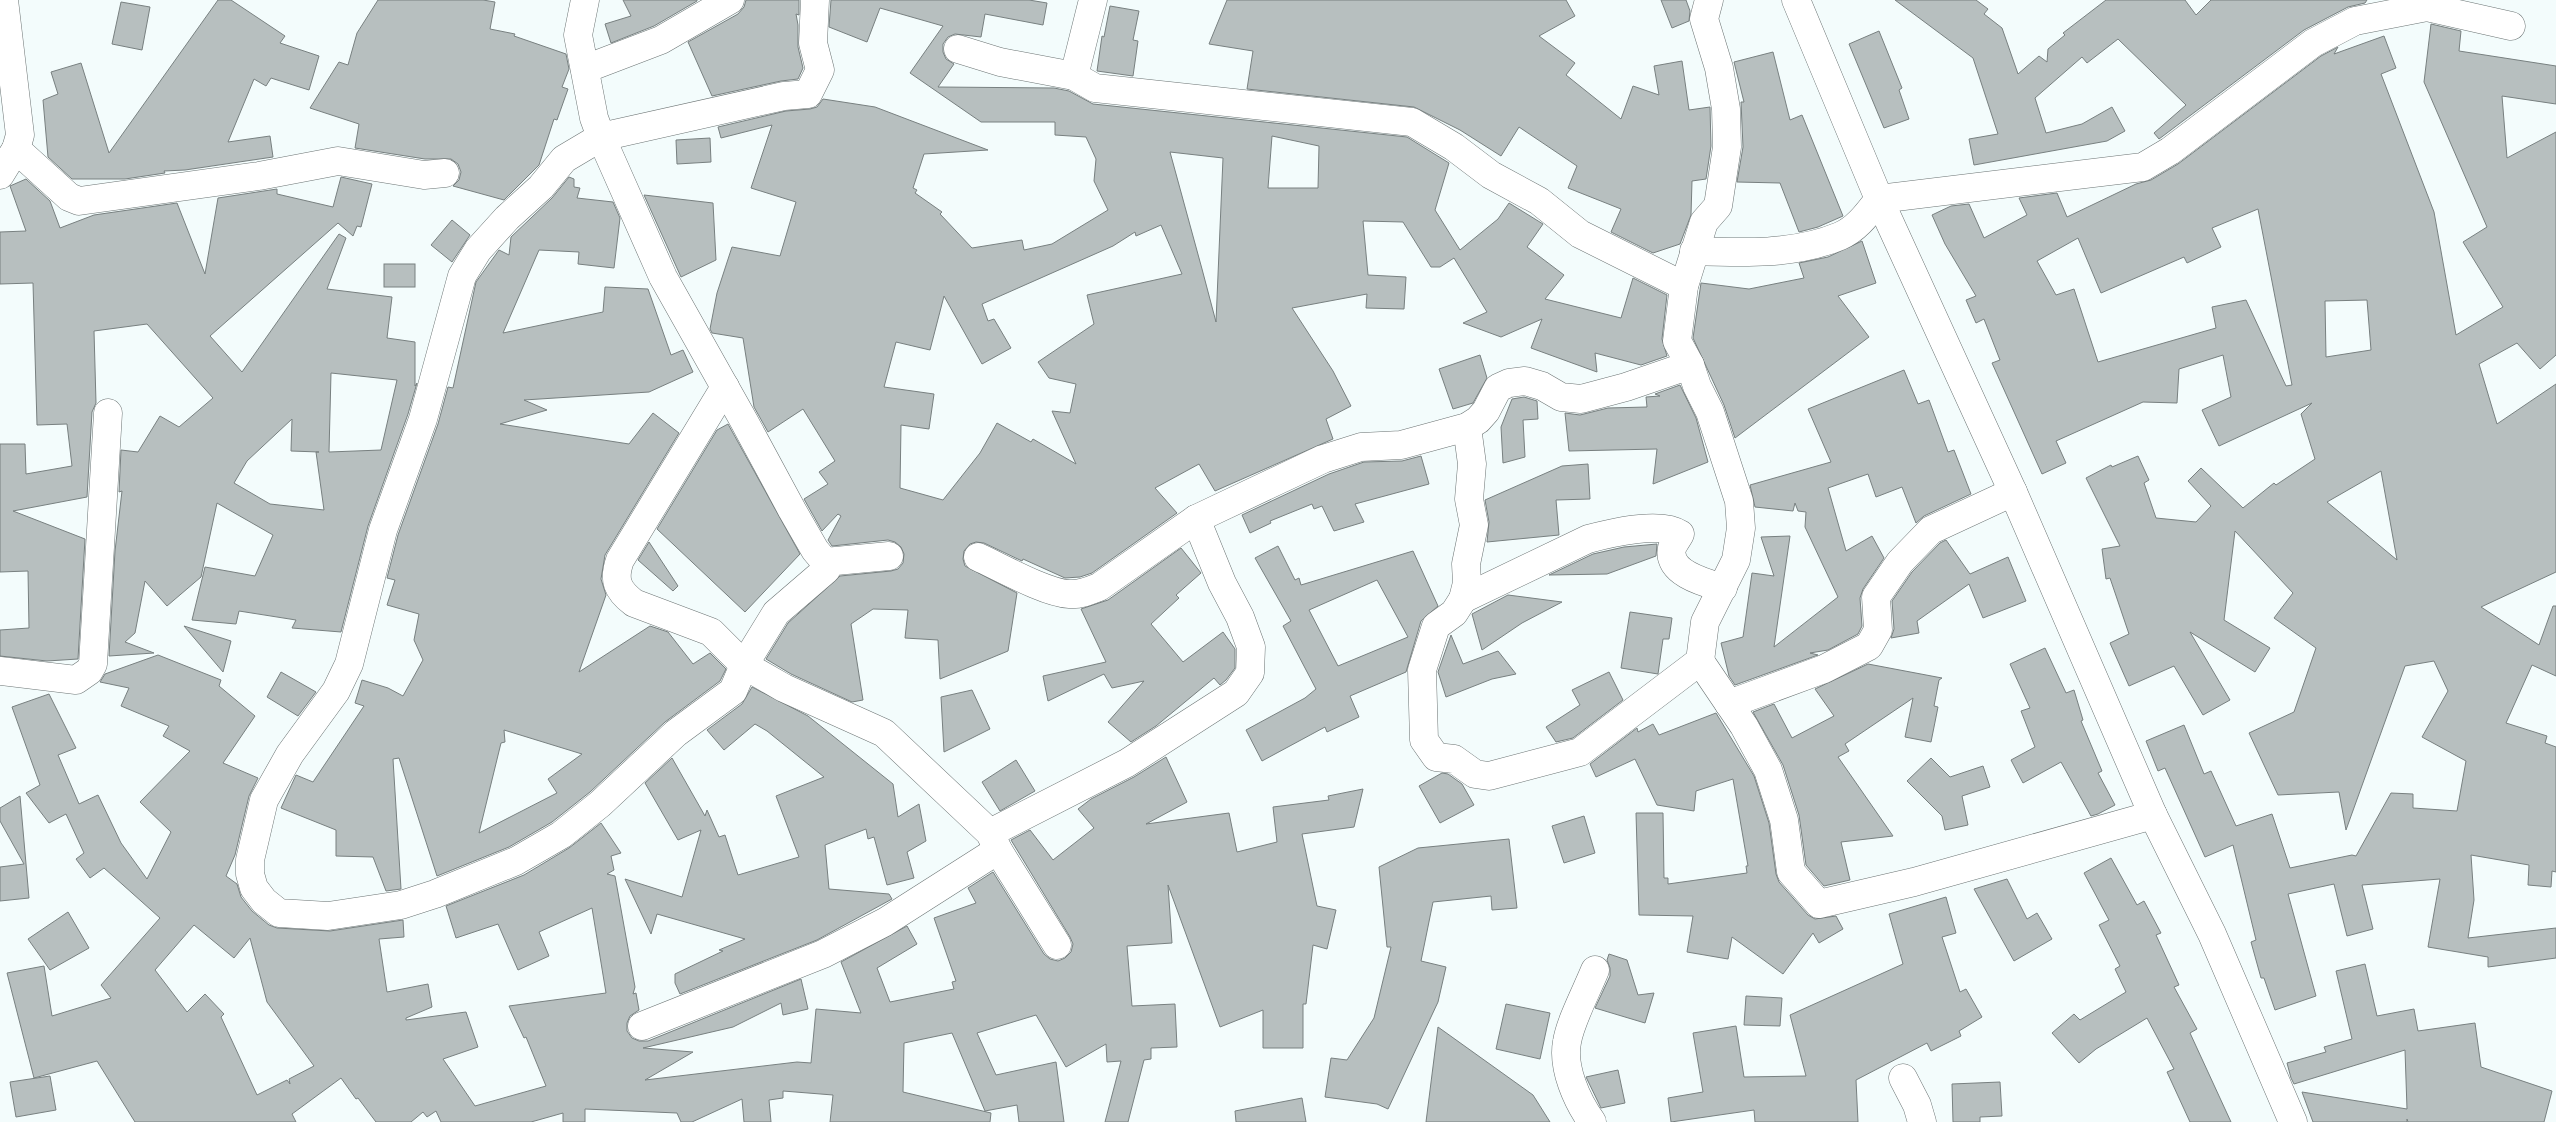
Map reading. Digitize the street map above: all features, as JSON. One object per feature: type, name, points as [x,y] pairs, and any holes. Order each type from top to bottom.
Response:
[{"type":"street","points":[[0,175],[16,149],[20,135],[20,120],[4,0]]},
{"type":"street","points":[[586,0],[578,35],[594,118],[601,137],[663,277],[792,510],[815,550],[825,562],[826,570],[776,613],[744,665],[733,692],[676,733],[600,804],[561,835],[490,874],[401,905],[328,916],[280,913],[264,901],[254,888],[250,874],[250,860],[264,800],[290,754],[336,691],[349,664],[383,530],[423,419],[462,276],[478,250],[507,218],[541,187],[564,159],[601,137],[784,96],[808,94],[820,70],[813,43],[815,0]]},
{"type":"street","points":[[585,69],[661,40],[730,0]]},
{"type":"street","points":[[1074,76],[1094,0]]},
{"type":"street","points":[[1709,0],[1704,19],[1721,76],[1726,109],[1727,147],[1718,206],[1704,222],[1684,286],[1677,341],[1690,365],[1697,386],[1710,412],[1739,501],[1742,528],[1736,560],[1705,622],[1700,662],[1744,726],[1768,770],[1778,796],[1784,820],[1791,872],[1819,904],[1914,882],[2152,815]]},
{"type":"street","points":[[1796,0],[1879,199],[2013,492],[2152,815],[2212,934],[2293,1122]]},
{"type":"street","points":[[1694,251],[1738,253],[1791,249],[1841,236],[1861,222],[1879,199],[2143,167],[2170,151],[2313,43],[2355,21],[2365,13],[2373,0]]},
{"type":"street","points":[[2355,21],[2427,7],[2511,26]]},
{"type":"street","points":[[958,49],[1000,62],[1074,76],[1095,88],[1412,122],[1454,147],[1491,175],[1539,201],[1580,234],[1684,286]]},
{"type":"street","points":[[16,149],[69,196],[79,201],[259,176],[338,161],[424,175],[445,174]]},
{"type":"street","points":[[978,556],[1052,590],[1067,594],[1083,594],[1099,588],[1196,519],[1342,451],[1361,447],[1401,445],[1467,427],[1478,420],[1486,411],[1498,388],[1509,383],[1525,382],[1542,386],[1561,396],[1581,399],[1626,387],[1690,365]]},
{"type":"street","points":[[725,387],[620,560],[615,577],[620,591],[634,603],[712,632],[744,665],[784,688],[884,733],[994,842],[1057,945]]},
{"type":"street","points":[[0,671],[76,680],[89,671],[93,664],[108,414]]},
{"type":"street","points":[[1467,427],[1472,464],[1469,499],[1474,525],[1466,564],[1467,583],[1463,599],[1454,613],[1436,626],[1422,670],[1424,740],[1436,757],[1454,759],[1481,777],[1580,752],[1700,662]]},
{"type":"street","points":[[1729,704],[1824,669],[1869,646],[1878,630],[1876,597],[1900,562],[1931,530],[2013,492]]},
{"type":"street","points":[[642,1026],[823,954],[885,922],[994,842],[1128,763],[1236,693],[1250,673],[1251,647],[1196,519]]},
{"type":"street","points":[[1463,599],[1588,539],[1608,533],[1652,529],[1672,529],[1680,534],[1672,548],[1673,561],[1684,572],[1723,588]]},
{"type":"street","points":[[825,562],[889,556]]},
{"type":"street","points":[[1592,1122],[1577,1096],[1566,1055],[1567,1040],[1595,970]]},
{"type":"street","points":[[1903,1078],[1917,1105],[1922,1122]]},
{"type":"building","points":[[218,0],[231,0],[285,36],[280,43],[319,56],[309,90],[271,78],[266,86],[254,79],[228,142],[270,136],[273,157],[185,170],[164,171],[165,173],[125,179],[72,179],[48,157],[43,100],[58,94],[51,72],[81,63],[109,153]]},
{"type":"building","points":[[378,0],[483,0],[495,2],[490,29],[515,34],[514,36],[566,54],[569,69],[562,87],[568,89],[557,120],[554,119],[539,165],[504,200],[453,186],[459,180],[461,172],[458,164],[451,159],[425,159],[355,148],[359,124],[310,108],[339,62],[348,65],[357,33]]},
{"type":"building","points":[[623,0],[697,1],[654,26],[611,43],[605,24],[631,16]]},
{"type":"building","points":[[746,0],[799,0],[799,15],[796,14],[798,47],[803,68],[798,79],[712,96],[688,42],[738,14],[744,7]]},
{"type":"building","points":[[831,0],[1029,0],[1047,3],[1043,25],[985,14],[981,37],[955,34],[948,37],[943,44],[943,52],[946,59],[954,64],[938,87],[1054,88],[1069,91],[1093,104],[1407,137],[1449,163],[1435,210],[1460,250],[1498,219],[1509,203],[1543,224],[1527,247],[1564,275],[1545,299],[1621,318],[1633,278],[1667,295],[1662,339],[1667,356],[1641,365],[1595,353],[1597,372],[1531,348],[1542,319],[1501,337],[1463,323],[1487,312],[1454,258],[1440,267],[1431,267],[1403,222],[1363,221],[1368,275],[1406,277],[1404,309],[1366,308],[1367,294],[1292,308],[1333,371],[1351,406],[1326,419],[1333,439],[1215,491],[1199,464],[1155,488],[1177,513],[1092,573],[1080,577],[1065,578],[984,543],[976,542],[970,544],[964,551],[963,559],[965,566],[1017,593],[1008,651],[940,679],[938,640],[905,638],[908,610],[873,609],[851,624],[863,700],[852,702],[791,674],[766,659],[788,623],[840,576],[898,569],[903,563],[904,554],[901,547],[895,542],[888,540],[832,546],[828,540],[841,516],[838,514],[822,531],[804,499],[828,484],[819,472],[835,461],[803,409],[768,432],[754,407],[743,338],[712,333],[710,329],[717,293],[732,247],[780,256],[796,202],[751,188],[772,125],[721,138],[718,127],[786,111],[810,109],[817,107],[823,99],[875,107],[988,150],[924,154],[913,188],[917,190],[915,193],[942,212],[940,214],[972,248],[1022,240],[1024,250],[1052,244],[1108,210],[1094,181],[1096,159],[1086,137],[1055,135],[1055,122],[981,122],[910,73],[943,26],[880,8],[867,42],[829,27]],"holes":[[[1272,136],[1319,146],[1318,188],[1268,188]],[[1170,152],[1223,158],[1216,322]],[[1161,225],[1182,274],[1087,295],[1094,324],[1038,362],[1049,378],[1076,384],[1070,413],[1052,411],[1076,464],[1033,439],[1031,442],[997,423],[980,453],[943,500],[900,488],[901,425],[929,429],[934,394],[884,387],[896,342],[930,350],[944,296],[982,364],[1011,348],[994,319],[988,321],[982,304],[1113,246],[1135,232],[1136,236]]]},
{"type":"building","points":[[1227,0],[1566,0],[1575,16],[1539,36],[1575,63],[1566,75],[1621,119],[1633,86],[1659,95],[1654,66],[1682,61],[1689,110],[1710,107],[1711,146],[1706,179],[1692,181],[1691,215],[1680,244],[1653,253],[1611,232],[1621,209],[1568,188],[1577,166],[1519,127],[1501,156],[1460,130],[1414,107],[1247,89],[1253,51],[1209,44]]},
{"type":"building","points":[[1661,0],[1686,0],[1690,11],[1689,21],[1672,28]]},
{"type":"building","points":[[1895,0],[1976,0],[1988,9],[1984,14],[2002,28],[2018,74],[2039,56],[2047,62],[2048,49],[2065,35],[2063,33],[2106,0],[2185,0],[2196,15],[2211,0],[2367,0],[2365,3],[2348,7],[2304,30],[2159,139],[2154,133],[2186,105],[2118,39],[2087,63],[2082,57],[2035,98],[2046,133],[2082,124],[2112,107],[2125,131],[2107,141],[1974,165],[1969,139],[1998,134],[1973,58]]},
{"type":"building","points":[[121,2],[150,7],[142,50],[112,44]]},
{"type":"building","points":[[1110,6],[1139,11],[1133,40],[1138,41],[1133,76],[1097,71],[1102,36],[1104,37]]},
{"type":"building","points":[[2431,24],[2461,31],[2459,51],[2556,66],[2556,104],[2502,96],[2507,158],[2556,132],[2556,355],[2540,369],[2517,343],[2479,364],[2497,424],[2556,384],[2556,572],[2481,607],[2539,645],[2553,606],[2556,606],[2556,676],[2532,665],[2506,723],[2547,736],[2545,743],[2556,747],[2556,872],[2552,871],[2551,887],[2528,885],[2529,865],[2471,855],[2474,900],[2468,938],[2556,928],[2556,958],[2488,967],[2488,957],[2428,947],[2440,879],[2362,885],[2373,929],[2347,936],[2334,884],[2288,894],[2316,996],[2275,1010],[2264,978],[2261,978],[2251,942],[2256,940],[2233,845],[2205,857],[2165,768],[2158,771],[2146,741],[2184,725],[2204,774],[2211,771],[2236,826],[2272,814],[2290,868],[2352,855],[2356,856],[2391,793],[2413,794],[2413,808],[2457,811],[2466,761],[2422,737],[2448,691],[2434,661],[2405,666],[2346,830],[2339,792],[2278,795],[2249,733],[2294,712],[2316,648],[2274,618],[2293,593],[2235,531],[2224,620],[2270,648],[2255,672],[2190,632],[2230,700],[2203,715],[2174,666],[2129,686],[2110,643],[2129,634],[2110,578],[2106,579],[2102,549],[2120,546],[2086,478],[2111,465],[2112,467],[2138,456],[2149,480],[2144,483],[2156,518],[2196,522],[2211,506],[2188,481],[2201,468],[2243,508],[2274,483],[2276,485],[2315,459],[2301,414],[2312,403],[2219,446],[2202,410],[2231,397],[2223,355],[2179,369],[2177,403],[2143,402],[2056,441],[2066,463],[2042,474],[1992,363],[2000,360],[1984,319],[1976,323],[1966,300],[1976,296],[1945,244],[1932,215],[1951,206],[1969,204],[1984,238],[2027,215],[2019,198],[2057,193],[2067,217],[2136,184],[2151,180],[2178,164],[2321,56],[2338,47],[2334,54],[2384,36],[2396,68],[2381,74],[2434,212],[2456,335],[2503,307],[2463,242],[2487,227],[2424,82]],"holes":[[[2258,209],[2292,385],[2286,386],[2246,300],[2212,307],[2216,328],[2098,362],[2074,289],[2056,295],[2037,261],[2078,238],[2101,293],[2184,257],[2187,263],[2221,247],[2212,228]],[[2367,300],[2371,350],[2326,357],[2325,301]],[[2381,471],[2397,560],[2327,502]]]},
{"type":"building","points":[[1879,31],[1902,88],[1899,90],[1909,119],[1884,128],[1849,44]]},
{"type":"building","points":[[1773,52],[1790,120],[1802,115],[1843,216],[1818,227],[1799,232],[1780,183],[1737,182],[1743,147],[1741,102],[1744,102],[1734,62]]},
{"type":"building","points":[[710,138],[711,162],[677,164],[676,140]]},
{"type":"building","points":[[341,177],[372,184],[361,227],[357,226],[353,236],[338,223],[210,336],[242,372],[339,234],[346,238],[327,289],[392,297],[387,338],[415,342],[415,386],[417,383],[408,414],[368,526],[341,632],[292,628],[296,620],[239,611],[236,624],[192,620],[205,567],[255,576],[273,535],[217,503],[201,577],[167,606],[145,581],[135,633],[125,642],[154,653],[109,656],[115,551],[122,491],[119,492],[121,450],[138,452],[160,416],[179,427],[213,398],[147,324],[94,331],[96,403],[92,412],[87,497],[13,511],[85,539],[78,659],[47,661],[0,656],[0,630],[29,628],[28,571],[0,572],[0,444],[25,444],[26,474],[72,466],[67,424],[37,425],[33,283],[0,284],[0,232],[26,231],[10,186],[26,179],[50,201],[60,228],[94,215],[177,203],[205,274],[218,198],[277,189],[277,194],[333,207]],"holes":[[[331,373],[397,380],[381,450],[329,452]],[[292,419],[291,451],[319,452],[316,452],[324,510],[270,504],[234,483],[247,461]]]},
{"type":"building","points":[[569,177],[574,179],[574,187],[580,188],[577,198],[613,202],[620,218],[614,268],[578,264],[579,252],[539,250],[503,333],[603,312],[605,287],[648,289],[671,355],[683,350],[693,372],[649,392],[524,400],[547,410],[500,424],[629,444],[653,413],[679,433],[605,555],[601,579],[606,595],[579,672],[650,626],[668,632],[693,664],[710,653],[726,669],[720,681],[665,722],[590,792],[552,822],[509,847],[437,876],[399,758],[393,759],[401,889],[386,891],[373,857],[336,856],[336,830],[281,808],[296,775],[313,782],[364,706],[355,703],[362,680],[388,688],[403,696],[423,660],[414,640],[419,614],[387,605],[395,580],[387,578],[398,535],[438,424],[448,387],[453,388],[476,282],[499,250],[509,255],[511,237],[552,198]],"holes":[[[504,730],[582,754],[548,779],[557,793],[479,833],[501,743],[505,742]]]},
{"type":"building","points":[[644,195],[713,203],[716,260],[681,277]]},
{"type":"building","points":[[452,220],[470,235],[452,262],[431,245]]},
{"type":"building","points":[[1862,241],[1876,283],[1838,296],[1869,337],[1735,438],[1724,405],[1693,338],[1701,283],[1749,289],[1804,278],[1799,263],[1828,257]]},
{"type":"building","points":[[384,264],[415,264],[415,287],[384,287]]},
{"type":"building","points":[[1480,355],[1487,378],[1473,403],[1453,409],[1439,369]]},
{"type":"building","points":[[1904,370],[1918,404],[1929,400],[1948,452],[1954,450],[1971,494],[1924,516],[1916,523],[1902,487],[1876,497],[1868,474],[1828,488],[1846,551],[1872,536],[1884,558],[1863,589],[1860,598],[1862,626],[1858,634],[1828,650],[1810,653],[1818,655],[1735,685],[1729,676],[1721,643],[1743,637],[1752,573],[1774,576],[1761,537],[1790,536],[1774,647],[1838,597],[1805,527],[1806,512],[1798,511],[1795,503],[1793,511],[1755,507],[1750,485],[1831,462],[1808,409]]},
{"type":"building","points":[[1680,385],[1696,418],[1708,462],[1653,484],[1657,449],[1569,451],[1565,413],[1580,415],[1608,408],[1647,407],[1646,397],[1660,396],[1655,394]]},
{"type":"building","points":[[1524,397],[1537,401],[1538,419],[1523,420],[1525,457],[1503,463],[1501,427],[1512,399]]},
{"type":"building","points":[[728,424],[800,554],[745,612],[657,529],[717,430]]},
{"type":"building","points":[[1421,456],[1429,484],[1355,504],[1364,522],[1334,531],[1322,506],[1314,509],[1312,504],[1270,521],[1271,523],[1250,533],[1242,515],[1329,474],[1364,462],[1402,461]]},
{"type":"building","points":[[1588,464],[1590,499],[1556,500],[1559,535],[1487,542],[1489,522],[1485,500],[1562,466]]},
{"type":"building","points":[[1946,540],[1970,574],[2008,557],[2026,601],[1983,618],[1969,584],[1917,621],[1919,633],[1891,638],[1894,629],[1892,601],[1912,572],[1940,543]]},
{"type":"building","points":[[649,542],[678,586],[673,591],[638,560]]},
{"type":"building","points":[[1657,544],[1656,556],[1607,574],[1549,575],[1593,554],[1624,547]]},
{"type":"building","points":[[1278,546],[1295,580],[1299,578],[1301,585],[1413,551],[1438,606],[1421,621],[1406,672],[1350,696],[1359,717],[1327,732],[1325,727],[1262,761],[1246,730],[1305,698],[1316,689],[1283,626],[1291,621],[1255,558]],"holes":[[[1377,580],[1408,637],[1338,666],[1309,610]]]},
{"type":"building","points":[[1181,548],[1201,573],[1176,595],[1179,598],[1151,624],[1183,662],[1223,632],[1235,649],[1235,668],[1226,680],[1220,685],[1214,678],[1156,726],[1131,742],[1108,722],[1144,681],[1112,688],[1104,674],[1048,701],[1043,676],[1106,662],[1081,609],[1108,600]]},
{"type":"building","points":[[1508,595],[1562,602],[1522,623],[1482,650],[1472,614]]},
{"type":"building","points":[[1630,612],[1672,618],[1669,639],[1663,639],[1658,674],[1621,668]]},
{"type":"building","points":[[184,626],[231,641],[223,672]]},
{"type":"building","points":[[1451,635],[1463,664],[1498,651],[1516,674],[1492,679],[1446,697],[1438,672]]},
{"type":"building","points":[[2045,648],[2066,693],[2074,690],[2083,720],[2081,721],[2102,771],[2098,773],[2115,805],[2098,814],[2091,816],[2061,762],[2023,783],[2011,760],[2035,747],[2021,711],[2030,708],[2010,664]]},
{"type":"building","points":[[158,655],[221,680],[219,686],[255,716],[223,763],[258,778],[249,796],[235,855],[226,876],[237,884],[241,897],[252,911],[269,925],[277,928],[330,931],[403,920],[404,937],[379,939],[387,992],[428,984],[432,1007],[406,1018],[406,1020],[466,1012],[478,1047],[443,1059],[475,1106],[546,1086],[526,1037],[524,1038],[509,1006],[606,993],[592,908],[539,932],[549,956],[518,970],[498,924],[456,938],[446,906],[524,875],[569,848],[601,823],[621,853],[611,856],[614,870],[607,874],[615,876],[635,987],[633,994],[636,993],[639,1010],[630,1016],[627,1023],[627,1031],[632,1038],[639,1041],[648,1041],[801,979],[808,1009],[783,1015],[781,1003],[733,1027],[643,1048],[693,1052],[645,1080],[797,1062],[811,1063],[816,1009],[861,1013],[841,962],[907,926],[917,944],[877,968],[890,1002],[954,989],[952,982],[956,981],[934,918],[976,903],[968,888],[993,872],[1044,954],[1050,959],[1058,961],[1065,958],[1071,952],[1073,944],[1070,937],[1011,840],[1030,830],[1053,860],[1094,828],[1078,809],[1091,799],[1134,777],[1166,757],[1187,802],[1146,824],[1229,813],[1237,852],[1277,842],[1273,807],[1329,800],[1328,796],[1363,789],[1354,827],[1302,834],[1317,906],[1336,910],[1327,949],[1313,945],[1306,1004],[1303,1004],[1303,1048],[1263,1048],[1263,1010],[1220,1027],[1168,885],[1172,943],[1127,946],[1132,1006],[1175,1004],[1177,1047],[1151,1048],[1151,1059],[1144,1060],[1128,1122],[1105,1122],[1121,1061],[1107,1062],[1106,1044],[1066,1067],[1036,1015],[977,1033],[996,1075],[1056,1062],[1064,1122],[1019,1122],[1017,1105],[985,1111],[952,1033],[904,1043],[903,1092],[991,1113],[990,1122],[830,1122],[833,1095],[783,1091],[783,1098],[769,1100],[771,1122],[744,1122],[742,1099],[692,1122],[681,1122],[677,1113],[585,1109],[585,1122],[563,1122],[563,1113],[531,1122],[441,1122],[436,1111],[427,1117],[423,1112],[411,1122],[376,1122],[341,1078],[292,1114],[296,1122],[135,1122],[97,1061],[34,1078],[7,973],[44,966],[52,1016],[111,998],[101,985],[160,918],[104,868],[90,878],[76,859],[84,853],[66,814],[49,823],[26,793],[40,785],[12,707],[49,694],[76,748],[58,755],[79,804],[98,795],[121,843],[147,879],[171,832],[140,802],[190,751],[163,736],[169,726],[121,706],[129,688],[100,682],[105,674]],"holes":[[[194,925],[234,958],[250,938],[267,1002],[314,1066],[289,1079],[290,1084],[287,1080],[257,1095],[221,1017],[224,1014],[205,994],[187,1012],[155,970]]]},
{"type":"building","points":[[1868,664],[1942,678],[1939,680],[1934,706],[1938,707],[1931,742],[1905,737],[1913,698],[1845,744],[1849,751],[1838,757],[1893,836],[1841,842],[1850,880],[1824,886],[1806,865],[1799,815],[1783,765],[1753,712],[1774,704],[1792,738],[1834,716],[1815,689]]},
{"type":"building","points":[[281,672],[316,692],[298,716],[267,697]]},
{"type":"building","points":[[1609,672],[1623,700],[1573,738],[1556,742],[1546,727],[1580,705],[1572,690]]},
{"type":"building","points":[[752,687],[808,716],[893,784],[898,817],[919,804],[926,841],[907,852],[914,878],[887,885],[874,837],[868,839],[866,829],[825,845],[829,889],[889,894],[892,899],[817,940],[680,994],[675,983],[675,974],[723,951],[719,950],[745,939],[657,914],[651,934],[625,879],[682,897],[701,830],[678,840],[645,783],[672,758],[705,816],[707,810],[719,837],[725,835],[738,875],[799,857],[776,796],[824,777],[767,731],[755,724],[724,750],[707,730],[742,704]]},
{"type":"building","points":[[972,690],[990,729],[944,752],[941,697]]},
{"type":"building","points":[[1716,713],[1754,776],[1769,823],[1776,874],[1779,882],[1808,915],[1815,919],[1836,916],[1843,929],[1819,943],[1813,933],[1783,974],[1732,937],[1728,959],[1687,952],[1693,916],[1639,915],[1636,813],[1663,813],[1664,878],[1668,878],[1668,884],[1747,873],[1746,866],[1748,866],[1733,779],[1696,791],[1694,811],[1657,805],[1635,759],[1596,777],[1590,764],[1637,728],[1638,732],[1653,724],[1659,735]]},
{"type":"building","points":[[1931,758],[1950,777],[1983,766],[1990,787],[1962,796],[1968,825],[1945,830],[1942,816],[1907,781]]},
{"type":"building","points":[[1016,760],[1035,791],[1000,811],[982,782]]},
{"type":"building","points":[[1442,773],[1448,774],[1462,784],[1474,805],[1440,823],[1419,786]]},
{"type":"building","points":[[20,796],[29,898],[0,901],[0,867],[24,864],[0,821],[0,808]]},
{"type":"building","points":[[1584,816],[1595,853],[1564,863],[1552,826]]},
{"type":"building","points":[[1509,839],[1517,908],[1492,910],[1491,896],[1433,902],[1421,961],[1446,967],[1438,1002],[1388,1109],[1377,1104],[1325,1097],[1331,1058],[1347,1060],[1374,1018],[1391,947],[1387,947],[1379,867],[1418,848]]},
{"type":"building","points":[[2111,858],[2137,905],[2144,901],[2161,933],[2156,935],[2179,985],[2174,987],[2197,1029],[2190,1033],[2231,1122],[2190,1122],[2167,1072],[2174,1069],[2147,1018],[2096,1049],[2079,1063],[2052,1033],[2074,1014],[2080,1020],[2126,992],[2115,969],[2120,966],[2099,925],[2109,920],[2084,873]]},
{"type":"building","points":[[2007,879],[2027,919],[2037,913],[2052,939],[2014,961],[1974,889]]},
{"type":"building","points":[[1946,897],[1956,933],[1942,937],[1960,992],[1966,989],[1982,1017],[1959,1031],[1961,1036],[1931,1051],[1927,1043],[1856,1080],[1858,1122],[1755,1122],[1754,1110],[1671,1122],[1668,1098],[1703,1092],[1693,1033],[1736,1026],[1744,1077],[1806,1076],[1790,1015],[1903,964],[1889,914]]},
{"type":"building","points":[[68,912],[89,948],[50,970],[28,939]]},
{"type":"building","points":[[1609,954],[1627,960],[1638,995],[1654,993],[1645,1023],[1595,1008],[1610,976],[1607,960]]},
{"type":"building","points":[[2365,964],[2377,1016],[2414,1009],[2418,1031],[2475,1023],[2481,1067],[2552,1091],[2544,1122],[2408,1122],[2407,1119],[2407,1122],[2313,1122],[2302,1092],[2407,1109],[2405,1050],[2294,1084],[2291,1078],[2287,1063],[2326,1052],[2324,1047],[2352,1039],[2336,971]]},
{"type":"building","points":[[1746,996],[1782,998],[1780,1026],[1744,1025]]},
{"type":"building","points":[[1506,1004],[1550,1013],[1540,1059],[1496,1049]]},
{"type":"building","points":[[1438,1027],[1533,1095],[1550,1122],[1426,1122]]},
{"type":"building","points":[[1618,1070],[1625,1103],[1601,1108],[1586,1077]]},
{"type":"building","points":[[50,1076],[56,1110],[16,1117],[10,1082]]},
{"type":"building","points":[[2000,1082],[2002,1116],[1980,1117],[1980,1122],[1953,1122],[1952,1084]]},
{"type":"building","points":[[1302,1098],[1306,1122],[1236,1122],[1235,1111]]}]
